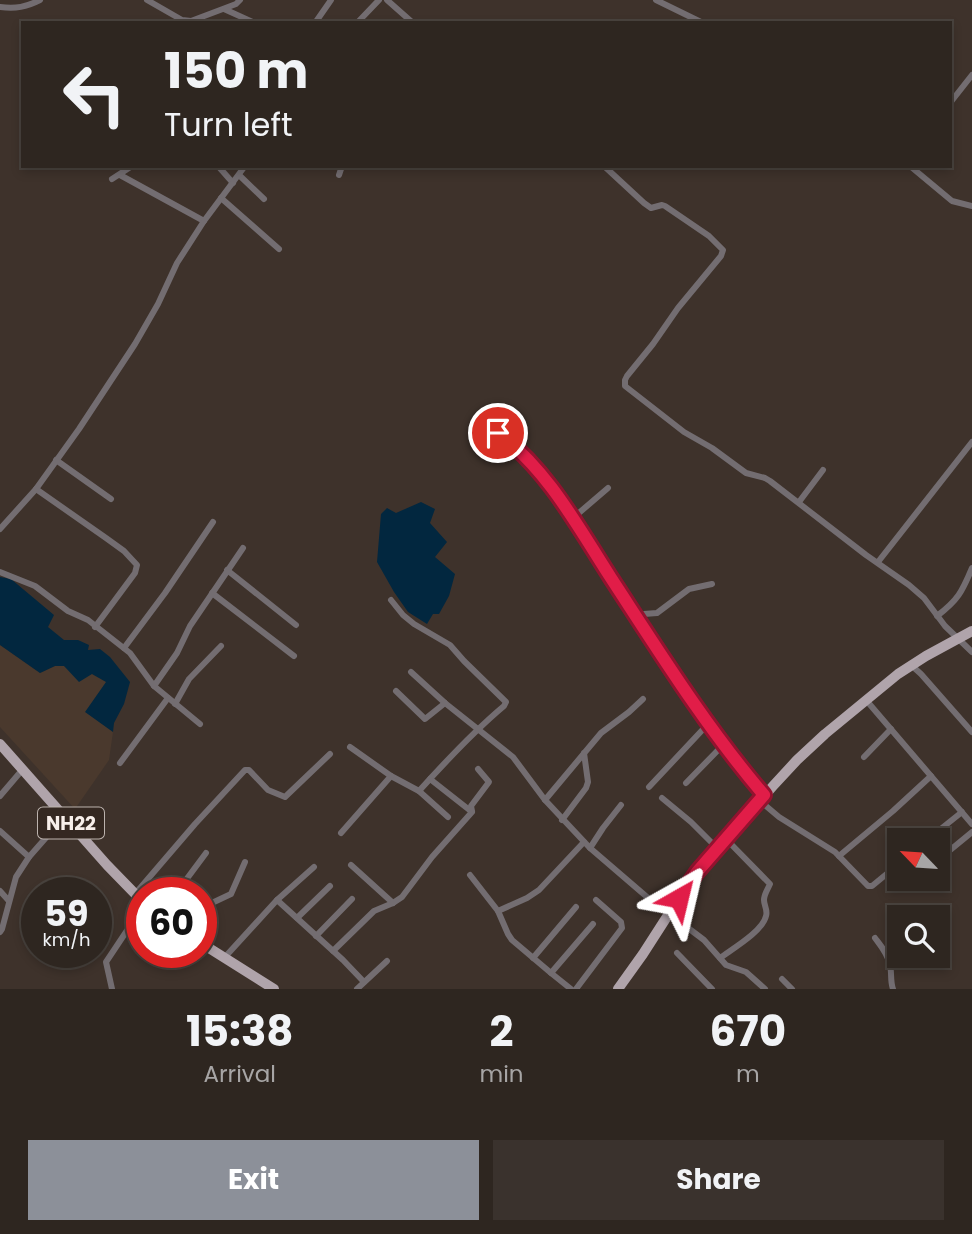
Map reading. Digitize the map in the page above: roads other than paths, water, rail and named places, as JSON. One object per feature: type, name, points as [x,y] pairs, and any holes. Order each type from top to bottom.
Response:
[{"type":"main road","points":[[618,989],[687,885],[809,748],[911,665],[972,631]]},
{"type":"main road","name":"NH22","points":[[0,744],[126,885]]},
{"type":"main road","points":[[217,952],[274,989]]},
{"type":"street","points":[[0,7],[23,8],[40,0]]},
{"type":"street","points":[[146,0],[184,21]]},
{"type":"street","points":[[190,21],[236,4],[240,0]]},
{"type":"street","points":[[316,21],[331,0]]},
{"type":"street","points":[[359,21],[379,0]]},
{"type":"street","points":[[387,0],[411,21]]},
{"type":"street","points":[[656,0],[699,21]]},
{"type":"street","points":[[224,9],[251,21]]},
{"type":"street","points":[[952,100],[972,75]]},
{"type":"street","points":[[118,168],[122,173],[204,221]]},
{"type":"street","points":[[112,179],[129,168]]},
{"type":"street","points":[[220,168],[233,183]]},
{"type":"street","points":[[0,529],[36,489],[57,460],[135,344],[177,263],[244,168]]},
{"type":"street","points":[[339,175],[341,168]]},
{"type":"street","points":[[606,168],[651,208],[665,206],[709,236],[723,250],[627,376],[625,386],[684,432],[746,473],[767,479],[909,585],[972,652]]},
{"type":"street","points":[[912,168],[952,201],[972,206]]},
{"type":"street","points":[[239,175],[264,199]]},
{"type":"street","points":[[221,198],[279,249]]},
{"type":"street","points":[[482,420],[514,445],[540,472],[708,725],[762,798],[779,817],[839,856],[870,886],[887,874]]},
{"type":"street","points":[[878,562],[972,442]]},
{"type":"street","points":[[57,460],[111,499]]},
{"type":"street","points":[[799,502],[823,470]]},
{"type":"street","points":[[573,518],[608,488]]},
{"type":"street","points":[[36,489],[124,551],[137,565],[135,573],[95,627]]},
{"type":"street","points":[[124,648],[213,522]]},
{"type":"street","points":[[154,686],[177,653],[190,626],[243,548]]},
{"type":"street","points":[[937,616],[961,594],[972,568]]},
{"type":"street","points":[[227,570],[296,625]]},
{"type":"street","points":[[0,572],[27,581],[71,613],[86,618],[124,648],[154,686],[200,724]]},
{"type":"street","points":[[637,618],[657,613],[689,589],[712,583]]},
{"type":"street","points":[[212,593],[294,656]]},
{"type":"street","points":[[391,600],[414,624],[450,645],[506,702],[419,791]]},
{"type":"street","points":[[175,704],[196,670],[221,646]]},
{"type":"street","points":[[911,665],[972,732]]},
{"type":"street","points":[[411,672],[513,757],[545,800],[590,848],[647,897],[704,940],[730,967],[746,972],[755,985],[765,989]]},
{"type":"street","points":[[396,691],[425,719],[445,703]]},
{"type":"street","points":[[120,763],[168,698]]},
{"type":"street","points":[[545,800],[606,729],[643,699]]},
{"type":"street","points":[[866,700],[972,824]]},
{"type":"street","points":[[649,788],[708,725]]},
{"type":"street","points":[[864,757],[891,729]]},
{"type":"street","points":[[686,783],[723,745]]},
{"type":"street","points":[[350,747],[391,776],[419,791],[447,817]]},
{"type":"street","points":[[562,820],[586,788],[584,753]]},
{"type":"street","points":[[154,877],[195,824],[245,770],[249,770],[271,792],[285,797],[330,754]]},
{"type":"street","points":[[0,796],[23,769]]},
{"type":"street","points":[[333,951],[374,911],[393,904],[402,897],[432,857],[471,813],[471,806],[489,782],[478,769]]},
{"type":"street","points":[[341,833],[391,776]]},
{"type":"street","points":[[839,856],[931,776]]},
{"type":"street","points":[[430,779],[472,811]]},
{"type":"street","points":[[662,798],[718,849]]},
{"type":"street","points":[[590,848],[621,805]]},
{"type":"street","points":[[942,828],[962,812]]},
{"type":"street","points":[[1,929],[16,877],[29,857],[65,816]]},
{"type":"street","points":[[0,831],[29,857]]},
{"type":"street","points":[[950,850],[972,832]]},
{"type":"street","points":[[720,958],[755,932],[764,921],[764,898],[770,884],[726,839]]},
{"type":"street","points":[[498,911],[539,890],[584,842]]},
{"type":"street","points":[[188,877],[206,853]]},
{"type":"street","points":[[217,901],[232,894],[245,862]]},
{"type":"street","points":[[351,865],[393,904]]},
{"type":"street","points":[[225,957],[277,900],[314,867]]},
{"type":"street","points":[[470,875],[498,911],[508,934],[533,958],[573,989],[622,928],[621,922],[596,900]]},
{"type":"street","points":[[297,918],[330,886]]},
{"type":"street","points":[[0,891],[9,901]]},
{"type":"street","points":[[316,936],[352,899]]},
{"type":"street","points":[[277,900],[364,982]]},
{"type":"street","points":[[533,958],[576,907]]},
{"type":"street","points":[[551,973],[593,924]]},
{"type":"street","points":[[112,989],[106,962],[126,932]]},
{"type":"street","points":[[875,937],[889,959],[893,989]]},
{"type":"street","points":[[677,953],[712,989]]},
{"type":"street","points":[[358,989],[387,961]]},
{"type":"street","points":[[782,979],[792,989]]},
{"type":"water","points":[[421,502],[435,509],[430,523],[447,542],[435,557],[455,574],[449,596],[439,614],[433,614],[427,624],[408,612],[377,562],[381,514],[387,508],[396,513]]},
{"type":"water","points":[[0,577],[11,579],[54,615],[48,627],[64,640],[78,640],[89,645],[88,650],[100,649],[130,682],[113,732],[85,712],[106,682],[92,674],[79,682],[64,666],[55,666],[40,673],[0,645]]}]
